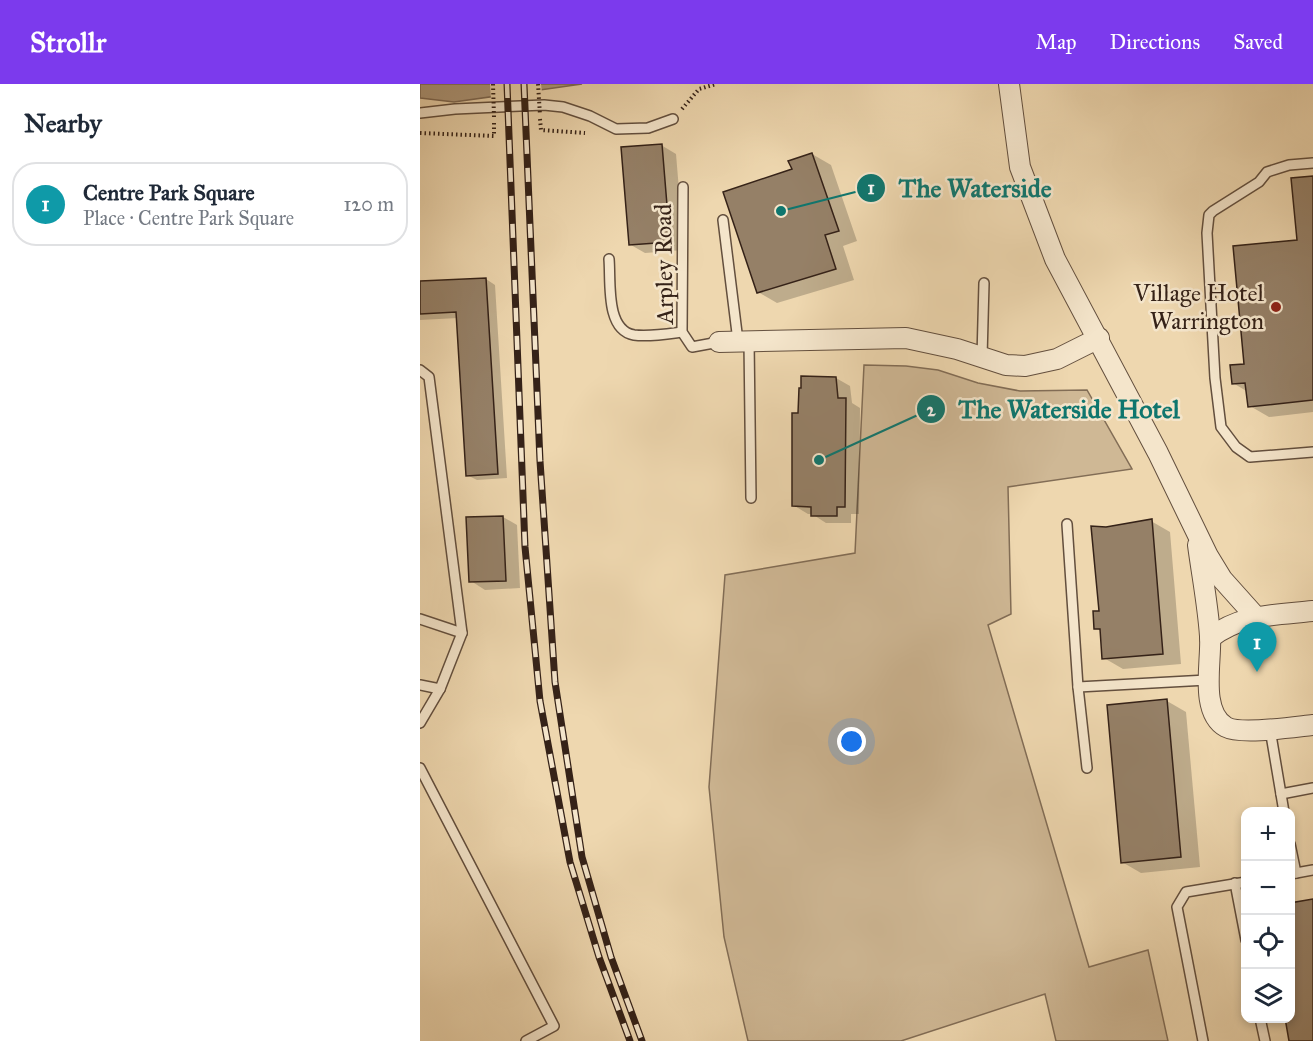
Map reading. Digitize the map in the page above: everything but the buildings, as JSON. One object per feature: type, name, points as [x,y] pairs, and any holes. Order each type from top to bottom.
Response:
[{"type":"street","points":[[1009,84],[1020,167],[1055,259],[1099,338],[1208,556],[1222,579],[1256,617]]},
{"type":"street","points":[[736,341],[906,338],[957,349],[1006,365],[1025,366],[1057,359],[1099,338]]},
{"type":"street","points":[[1196,530],[1210,638],[1207,680],[1213,710],[1218,720],[1227,728],[1240,730],[1313,725]]},
{"type":"street","points":[[1210,638],[1223,627],[1238,621],[1313,611]]},
{"type":"lane","points":[[420,113],[455,109],[554,106],[590,116],[616,129],[648,128],[673,119]]},
{"type":"lane","points":[[1313,163],[1289,165],[1267,172],[1259,183],[1209,215],[1207,233],[1215,378],[1221,427],[1236,447],[1250,457],[1313,452]]},
{"type":"lane","name":"Arpley Road","points":[[683,187],[682,332],[692,347],[736,341]]},
{"type":"lane","points":[[723,220],[751,498]]},
{"type":"lane","points":[[609,259],[613,314],[616,323],[623,330],[631,334],[642,335],[682,332]]},
{"type":"lane","points":[[982,357],[984,283]]},
{"type":"lane","points":[[420,370],[429,377],[462,633],[440,689],[420,723]]},
{"type":"lane","points":[[1067,524],[1078,687],[1087,768]]},
{"type":"lane","points":[[420,619],[462,633]]},
{"type":"lane","points":[[1078,687],[1207,680]]},
{"type":"lane","points":[[420,685],[440,689]]},
{"type":"lane","points":[[1270,729],[1283,807]]},
{"type":"lane","points":[[420,768],[554,1026],[526,1041]]},
{"type":"lane","points":[[1281,795],[1313,788]]},
{"type":"lane","points":[[1295,873],[1313,870]]},
{"type":"lane","points":[[1203,1041],[1177,907],[1186,892],[1241,882]]},
{"type":"lane","points":[[1235,883],[1241,917]]},
{"type":"lane","points":[[1261,1023],[1264,1041]]},
{"type":"path","points":[[420,133],[495,136],[493,84]]},
{"type":"path","points":[[538,84],[541,130],[595,133],[616,129]]},
{"type":"path","points":[[673,119],[699,89],[716,84]]},
{"type":"shaded area","points":[[420,84],[582,84],[454,102],[420,98]]},
{"type":"shaded area","points":[[864,365],[906,366],[938,370],[978,383],[1020,391],[1087,390],[1132,469],[1008,487],[1011,614],[988,625],[1089,967],[1148,950],[1168,1041],[1056,1041],[1045,994],[901,1041],[748,1041],[724,937],[709,787],[725,575],[855,553]]},
{"type":"pier","points":[[490,84],[541,84],[542,93],[491,100]]},
{"type":"railway","points":[[507,84],[525,547],[540,701],[570,862],[599,957],[630,1041]]},
{"type":"railway","points":[[524,84],[540,461],[555,682],[582,857],[611,957],[642,1041]]},
{"type":"place","name":"The Waterside","points":[[781,211]]},
{"type":"place","name":"Village Hotel Warrington","points":[[1276,307]]},
{"type":"place","name":"The Waterside Hotel","points":[[819,460]]},
{"type":"place","name":"Centre Park Square","points":[[1257,672]]}]
